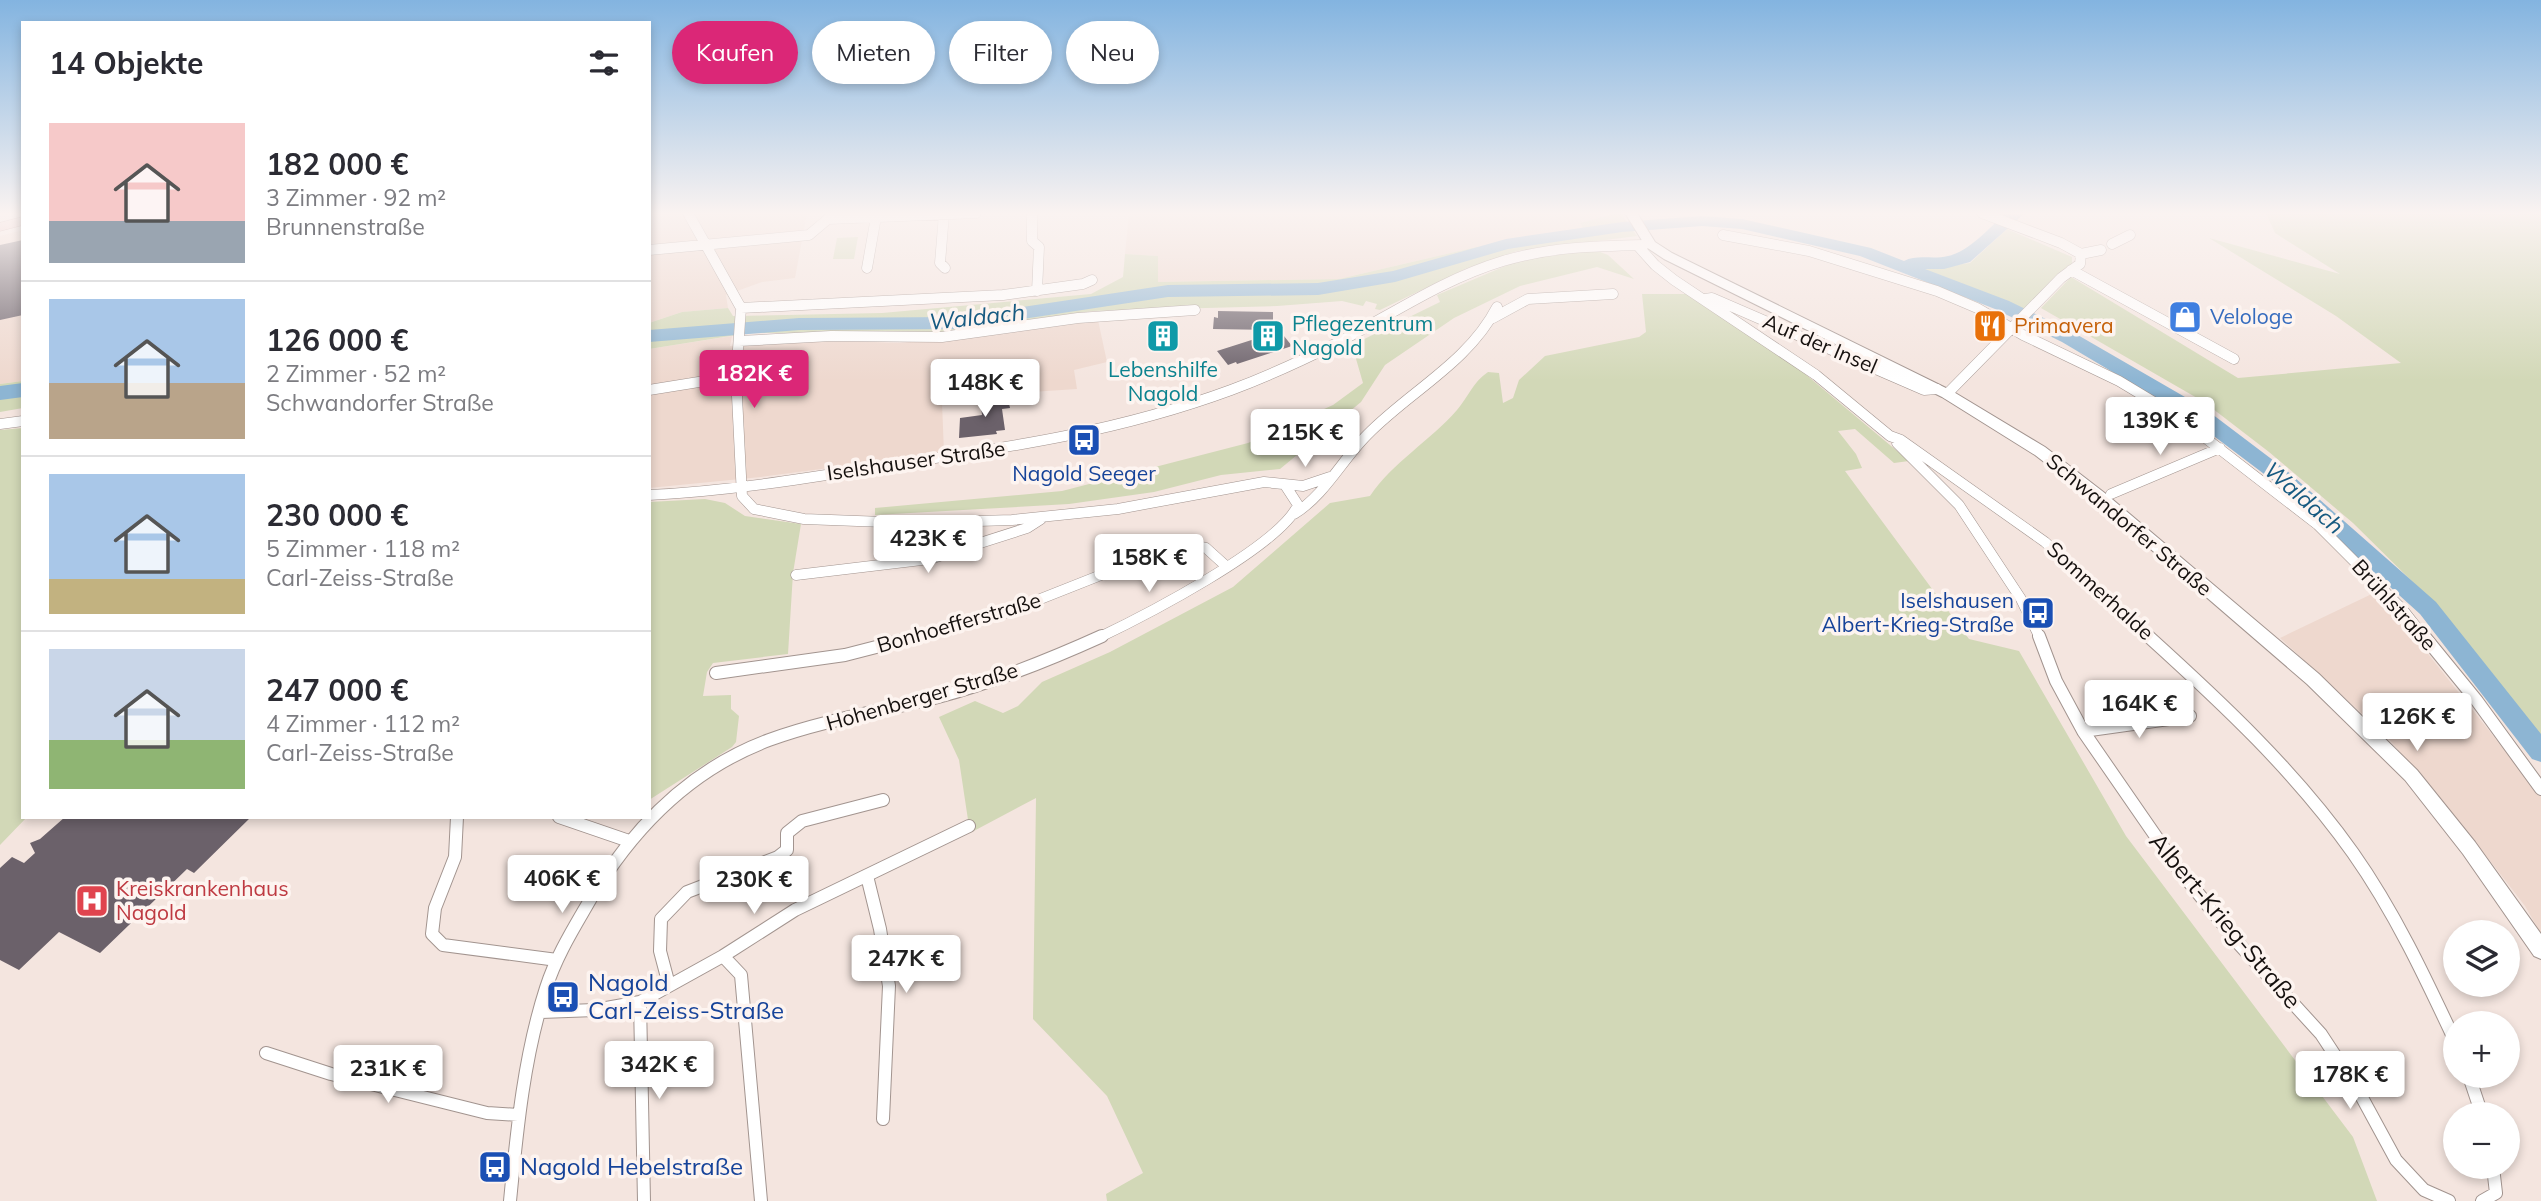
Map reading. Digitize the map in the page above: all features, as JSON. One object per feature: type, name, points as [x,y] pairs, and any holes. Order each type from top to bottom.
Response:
[{"type":"main road","name":"Schwandorfer Straße","points":[[1694,269],[1942,391],[2040,451],[2101,498],[2313,679],[2411,775],[2469,848],[2541,950]]},
{"type":"street","points":[[719,269],[741,311],[736,376],[741,496],[754,509],[804,519],[911,523],[1041,519],[1188,498],[1264,482],[1303,486],[1330,477]]},
{"type":"street","points":[[1037,291],[1038,269]]},
{"type":"street","name":"Iselshauser Straße","points":[[651,495],[741,487],[1055,440],[1116,425],[1231,390],[1336,344],[1428,292],[1482,269]]},
{"type":"street","name":"Sommerhalde","points":[[1661,269],[1816,375],[1891,436],[1970,486],[2045,542],[2240,719],[2300,786],[2354,854],[2420,965],[2443,1015]]},
{"type":"street","name":"Brühlstraße","points":[[1873,269],[1937,290],[2014,325],[2141,393],[2220,449],[2318,525],[2403,610],[2477,701],[2541,789]]},
{"type":"street","points":[[1942,391],[2071,270],[2234,359]]},
{"type":"street","points":[[741,311],[1037,291],[1092,280]]},
{"type":"street","points":[[1493,318],[1528,299],[1613,294]]},
{"type":"street","name":"Auf der Insel","points":[[1702,299],[1712,298],[1924,390],[1942,391]]},
{"type":"street","points":[[1493,318],[1497,307]]},
{"type":"street","points":[[739,337],[942,337],[1078,318],[1195,310]]},
{"type":"street","name":"Hohenberger Straße","points":[[651,815],[658,807],[724,760],[776,738],[942,695],[1032,664],[1164,605],[1227,567],[1313,500],[1330,477],[1383,420],[1473,342],[1493,318]]},
{"type":"street","points":[[651,390],[736,376]]},
{"type":"street","points":[[0,424],[21,421]]},
{"type":"street","name":"Albert-Krieg-Straße","points":[[1891,436],[1959,505],[2021,599],[2041,639],[2056,681],[2083,731],[2177,867],[2238,943],[2321,1034],[2360,1091],[2396,1160],[2424,1190],[2449,1201]]},
{"type":"street","points":[[2111,494],[2220,449]]},
{"type":"street","points":[[1285,485],[1298,505],[1294,514]]},
{"type":"street","points":[[796,575],[930,559],[1027,528],[1041,519]]},
{"type":"street","name":"Bonhoefferstraße","points":[[716,673],[845,655],[950,628],[1017,608],[1182,543],[1206,548],[1227,567]]},
{"type":"street","points":[[2083,731],[2190,716]]},
{"type":"street","points":[[669,985],[660,951],[661,919],[687,892],[778,857],[787,850],[787,833],[802,821],[883,800]]},
{"type":"street","points":[[457,819],[454,857],[435,908],[432,934],[443,946],[556,960]]},
{"type":"street","points":[[565,819],[629,841]]},
{"type":"street","name":"Hohenberger Straße","points":[[510,1201],[518,1115],[541,1012],[556,960],[596,886],[648,819]]},
{"type":"street","points":[[541,1012],[595,1010],[640,1002],[723,956],[795,910],[968,826]]},
{"type":"street","points":[[867,876],[880,929],[889,986],[883,1119]]},
{"type":"street","points":[[723,956],[741,975],[761,1201]]},
{"type":"street","points":[[640,1002],[644,1201]]},
{"type":"street","points":[[266,1053],[331,1074],[487,1113],[518,1115]]},
{"type":"street","points":[[2482,1201],[2496,1193],[2494,1179]]},
{"type":"shaded area","points":[[0,269],[21,269],[21,381],[0,384]]},
{"type":"shaded area","points":[[651,269],[797,269],[795,278],[762,282],[726,295],[728,308],[682,312],[651,322]]},
{"type":"shaded area","points":[[1157,269],[1382,269],[1339,279],[1157,282]]},
{"type":"shaded area","points":[[1098,320],[1107,362],[1074,370],[1077,389],[988,395],[942,402],[944,453],[761,477],[651,488],[651,349],[732,336],[730,346],[822,340],[900,343]]},
{"type":"shaded area","points":[[2378,591],[2541,796],[2541,934],[2525,906],[2467,831],[2388,738],[2280,638]]},
{"type":"green space","points":[[1124,269],[1158,269],[1158,282],[1339,279],[1382,269],[1465,269],[1380,310],[1375,309],[1377,304],[1366,301],[1363,306],[1342,301],[1277,306],[1093,311],[944,332],[749,333],[651,349],[651,322],[682,312],[728,308],[733,316],[882,313],[1091,294],[1123,277]]},
{"type":"green space","points":[[1498,269],[1589,269],[1520,286],[1454,318],[1385,365],[1361,402],[1280,469],[1221,475],[1154,492],[1069,504],[875,515],[875,508],[1062,491],[1248,443],[1333,405],[1363,383],[1352,345],[1440,302],[1437,295]]},
{"type":"green space","points":[[1603,269],[1623,269],[1634,279]]},
{"type":"green space","points":[[1925,269],[2066,269],[2021,311],[1918,270]]},
{"type":"green space","points":[[2260,269],[2322,269],[2340,274],[2332,269],[2541,269],[2541,736],[2436,605],[2353,523],[2269,452],[2204,402],[2041,308],[2071,277],[2238,378],[2401,363],[2336,316]]},
{"type":"green space","points":[[1642,294],[1691,294],[1804,373],[1909,461],[1894,463],[1855,429],[1838,431],[1856,454],[1862,468],[1845,471],[1969,639],[2019,651],[2126,836],[2353,1137],[2377,1201],[1107,1201],[1106,1194],[1143,1173],[1107,1096],[1033,1019],[1036,798],[970,833],[959,760],[939,717],[975,701],[1003,713],[1018,706],[1042,682],[1110,652],[1233,587],[1330,503],[1370,496],[1389,473],[1446,421],[1478,380],[1488,372],[1499,373],[1503,403],[1513,398],[1519,380],[1545,356],[1639,337],[1646,332]]},
{"type":"green space","points":[[21,381],[21,408],[0,412],[0,384]]},
{"type":"green space","points":[[21,428],[21,819],[25,819],[0,845],[0,430]]},
{"type":"green space","points":[[705,499],[725,503],[745,516],[801,524],[793,573],[788,654],[713,663],[707,672],[703,696],[731,695],[731,709],[739,716],[736,742],[651,799],[651,502]]},
{"type":"building","points":[[0,269],[21,269],[21,315],[0,320]]},
{"type":"building","points":[[1218,311],[1273,312],[1273,330],[1213,329],[1214,317],[1218,318]]},
{"type":"building","name":"Lebenshilfe Nagold","points":[[1170,323],[1177,346],[1157,349],[1150,325]]},
{"type":"building","points":[[1280,331],[1292,346],[1228,365],[1217,351]]},
{"type":"building","points":[[1000,396],[1001,400],[1008,399],[1010,408],[1002,409],[1005,430],[996,431],[997,434],[959,438],[960,418],[982,415],[980,398]]},
{"type":"building","name":"Kreiskrankenhaus Nagold","points":[[63,819],[249,819],[194,873],[187,869],[100,953],[59,932],[19,970],[0,960],[0,868],[12,857],[24,863],[35,853],[30,843],[40,839]]},
{"type":"waterway","name":"Waldach","points":[[651,336],[799,324],[956,323],[1168,291],[1318,289],[1395,276],[1419,269]]},
{"type":"waterway","name":"Waldach","points":[[1909,269],[2002,305],[2069,338],[2197,413],[2279,475],[2428,608],[2541,752]]},
{"type":"waterway","name":"Waldach","points":[[0,393],[21,390]]},
{"type":"place","name":"Velologe","points":[[2185,317]]},
{"type":"place","name":"Primavera","points":[[1990,326]]},
{"type":"place","name":"Lebenshilfe Nagold","points":[[1163,336]]},
{"type":"place","name":"Pflegezentrum Nagold","points":[[1268,336]]},
{"type":"place","name":"Nagold Seeger","points":[[1084,440]]},
{"type":"place","name":"Iselshausen Albert-Krieg-Straße","points":[[2038,613]]},
{"type":"place","name":"Kreiskrankenhaus Nagold","points":[[92,901]]},
{"type":"place","name":"Nagold Carl-Zeiss-Straße","points":[[563,997]]},
{"type":"place","name":"Nagold Hebelstraße","points":[[495,1167]]}]
